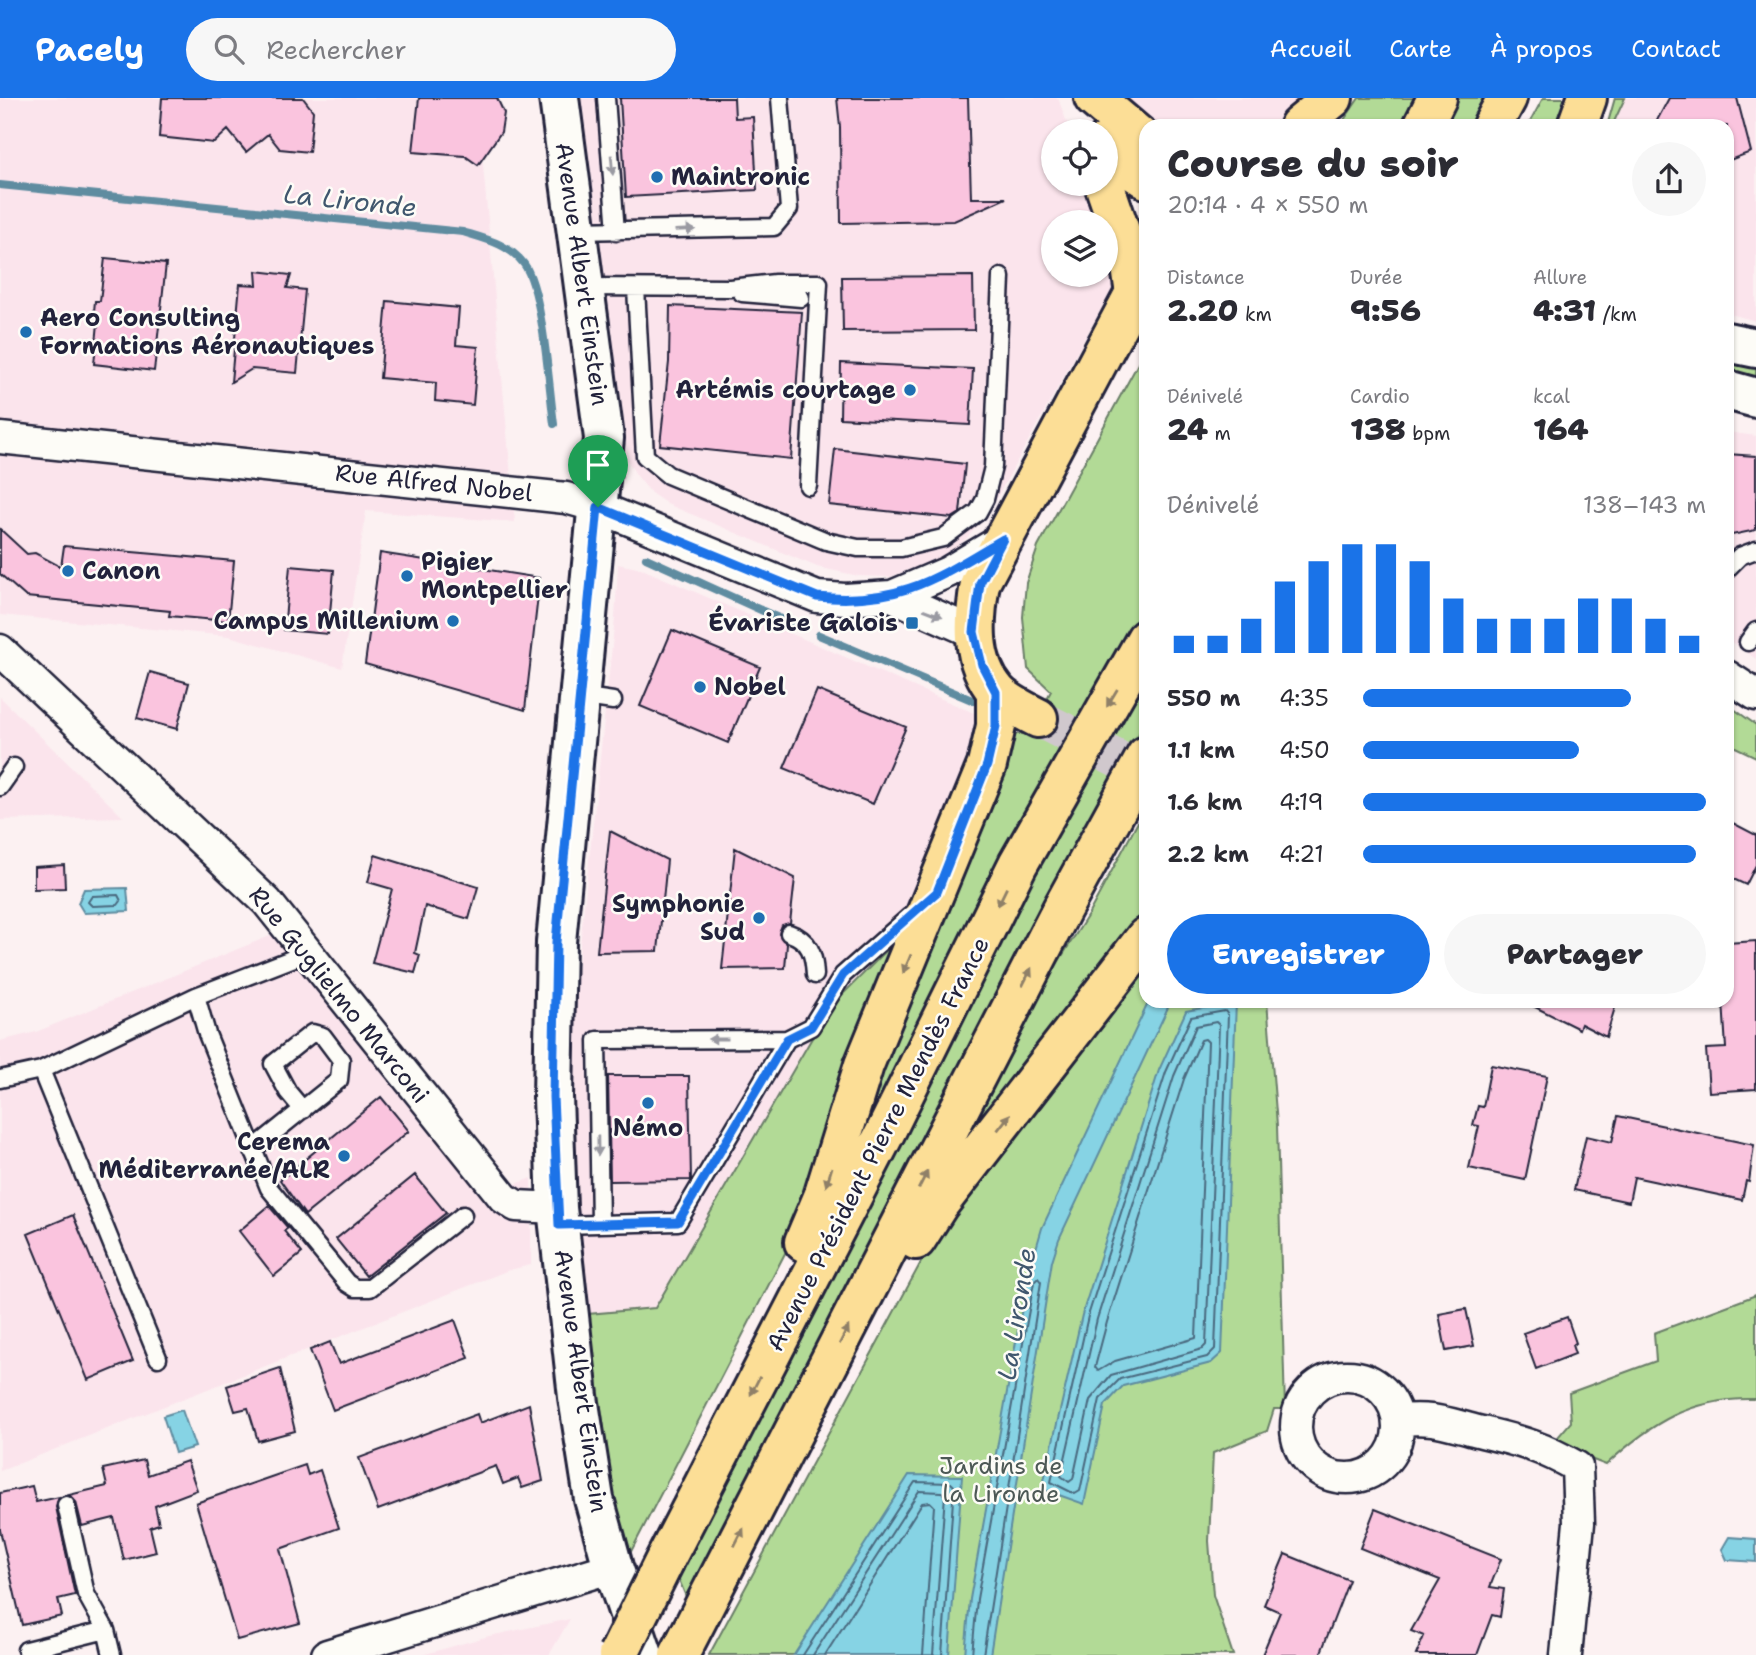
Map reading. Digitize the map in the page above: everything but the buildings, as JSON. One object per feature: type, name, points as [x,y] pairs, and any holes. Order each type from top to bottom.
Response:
[{"type":"main road","name":"Avenue Albert Einstein","points":[[559,98],[604,438],[598,507],[596,698],[554,984],[553,1097],[558,1216],[578,1397],[592,1486],[613,1567],[643,1655]]},
{"type":"main road","points":[[1078,98],[1082,119]]},
{"type":"main road","points":[[1084,98],[1094,119]]},
{"type":"main road","points":[[1094,98],[1139,136]]},
{"type":"main road","points":[[1308,119],[1333,98]]},
{"type":"main road","points":[[1338,119],[1352,98]]},
{"type":"main road","points":[[1426,119],[1437,98]]},
{"type":"main road","points":[[1496,119],[1507,98]]},
{"type":"main road","points":[[1580,119],[1587,98]]},
{"type":"main road","points":[[1594,119],[1598,98]]},
{"type":"main road","points":[[1118,157],[1125,165],[1139,174]]},
{"type":"main road","points":[[1108,196],[1139,279]]},
{"type":"main road","points":[[787,1325],[782,1298],[823,1197],[864,1065],[987,765],[996,726],[996,692],[982,665],[974,632],[980,583],[1139,287]]},
{"type":"main road","points":[[1734,343],[1756,348]]},
{"type":"main road","points":[[1734,392],[1756,398]]},
{"type":"main road","name":"Avenue Président Pierre Mendès France","points":[[618,1655],[1018,864],[1139,651]]},
{"type":"main road","points":[[996,692],[1038,718]]},
{"type":"main road","points":[[679,1655],[1062,909],[1139,769]]},
{"type":"main road","points":[[870,1284],[891,1279],[939,1204],[1139,946]]},
{"type":"street","name":"Rue Alfred Nobel","points":[[0,438],[543,495],[598,507],[817,597],[858,600],[892,596],[948,572],[1003,539]]},
{"type":"street","points":[[892,596],[974,632]]},
{"type":"street","name":"Rue Guglielmo Marconi","points":[[0,650],[267,902],[504,1198],[516,1206],[558,1216]]},
{"type":"street","points":[[1734,681],[1756,695]]},
{"type":"street","points":[[1399,1420],[1434,1418],[1519,1440],[1539,1446],[1577,1467],[1579,1523],[1566,1655]]},
{"type":"street","points":[[327,1655],[613,1567]]},
{"type":"lane","points":[[606,98],[616,232]]},
{"type":"lane","points":[[577,231],[774,228],[789,209],[780,98]]},
{"type":"lane","points":[[636,288],[645,456],[653,466],[668,475],[826,541],[858,548],[901,548],[943,538],[966,523],[985,499],[993,467],[1001,277]]},
{"type":"lane","points":[[584,287],[730,288],[775,283],[819,284],[808,485]]},
{"type":"lane","points":[[730,288],[747,295],[801,298]]},
{"type":"lane","points":[[1734,562],[1740,556],[1756,550]]},
{"type":"lane","points":[[0,787],[14,767]]},
{"type":"lane","points":[[1062,909],[1112,843],[1139,795]]},
{"type":"lane","points":[[600,1223],[597,1040],[787,1039],[811,1027],[843,975],[937,892]]},
{"type":"lane","points":[[789,933],[801,937],[811,948],[815,975]]},
{"type":"lane","points":[[0,1079],[41,1070],[196,996],[307,953]]},
{"type":"lane","points":[[196,996],[251,1150],[269,1188],[347,1283],[355,1288],[370,1288],[463,1215]]},
{"type":"lane","points":[[251,1150],[303,1110],[339,1080],[341,1060],[323,1036],[312,1033],[273,1065],[281,1082],[303,1110]]},
{"type":"lane","points":[[558,1216],[600,1223],[678,1222],[787,1039]]},
{"type":"lane","points":[[41,1070],[158,1359]]},
{"type":"lane","points":[[66,1505],[86,1594],[106,1630],[112,1655]]},
{"type":"lane","points":[[26,1650],[106,1630]]},
{"type":"shaded area","points":[[0,98],[477,98],[515,522],[366,511],[342,668],[229,636],[0,615]]},
{"type":"shaded area","points":[[576,98],[1058,98],[1066,119],[1041,119],[1041,196],[1095,196],[1100,210],[1041,210],[1041,287],[1113,287],[990,510],[968,537],[947,555],[890,577],[859,576],[817,567],[667,504],[651,493],[627,460]]},
{"type":"shaded area","points":[[1110,98],[1319,98],[1290,119],[1139,121]]},
{"type":"shaded area","points":[[1625,98],[1756,98],[1756,321],[1734,315],[1734,119],[1615,119]]},
{"type":"shaded area","points":[[1734,433],[1756,436],[1756,659],[1734,644]]},
{"type":"shaded area","points":[[618,564],[642,569],[981,716],[975,755],[901,936],[830,1007],[655,1308],[588,1314],[578,1250],[572,1020],[615,618]]},
{"type":"shaded area","points":[[0,697],[123,817],[0,820]]},
{"type":"shaded area","points":[[299,924],[511,1186],[531,1178],[531,1265],[509,1270],[0,1471],[0,1041],[36,1032]]},
{"type":"shaded area","points":[[570,1619],[549,1655],[422,1655],[489,1636]]},
{"type":"green space","points":[[1359,98],[1418,98],[1408,119],[1345,119]]},
{"type":"green space","points":[[1450,98],[1489,98],[1478,119],[1440,119]]},
{"type":"green space","points":[[1543,98],[1578,98],[1570,119],[1532,119]]},
{"type":"green space","points":[[1615,98],[1625,98],[1615,119],[1609,119]]},
{"type":"green space","points":[[1734,354],[1756,358],[1756,383],[1734,378]]},
{"type":"green space","points":[[1139,362],[1139,616],[850,1172],[872,1079],[1004,734],[1028,734],[1051,691],[1028,669],[1023,617],[1026,583],[1038,547]]},
{"type":"green space","points":[[1139,680],[1139,734],[689,1604],[675,1570],[1082,778]]},
{"type":"green space","points":[[1734,709],[1756,725],[1756,757],[1734,746]]},
{"type":"green space","points":[[1139,820],[1139,924],[1025,1080],[969,1147],[960,1140],[1021,1021],[1088,915]]},
{"type":"green space","points":[[901,936],[797,1230],[623,1567],[588,1314],[655,1308],[830,1007]]},
{"type":"green space","name":"Jardins de la Lironde","points":[[1139,968],[1139,1008],[1268,1008],[1277,1125],[1285,1409],[1274,1409],[1267,1431],[1213,1453],[1209,1541],[1213,1595],[1233,1655],[709,1655],[933,1240]]},
{"type":"green space","points":[[1756,1295],[1756,1399],[1711,1403],[1692,1408],[1656,1425],[1606,1465],[1552,1444],[1571,1422],[1569,1393],[1656,1361],[1654,1333]]},
{"type":"water","points":[[127,888],[129,911],[84,913],[78,903],[84,889]]},
{"type":"water","points":[[1146,1008],[1168,1008],[1059,1239],[1052,1261],[990,1655],[965,1655],[970,1599],[1027,1280],[1042,1228]]},
{"type":"water","points":[[1236,1008],[1222,1353],[1211,1363],[1123,1386],[1105,1405],[1084,1504],[1042,1489],[1082,1315],[1159,1070],[1186,1011]]},
{"type":"water","points":[[182,1410],[195,1447],[175,1453],[163,1416]]},
{"type":"water","points":[[909,1475],[962,1476],[949,1655],[794,1655]]},
{"type":"water","points":[[1729,1537],[1756,1539],[1756,1562],[1727,1560],[1722,1549]]},
{"type":"waterway","name":"La Lironde","points":[[0,185],[463,232],[496,243],[518,257],[531,277],[541,317],[554,424]]},
{"type":"waterway","name":"La Lironde","points":[[646,558],[796,626]]},
{"type":"waterway","name":"La Lironde","points":[[819,635],[974,701]]},
{"type":"tunnel","points":[[1038,718],[1139,770]]},
{"type":"place","name":"Maintronic","points":[[657,177]]},
{"type":"place","name":"Aero Consulting Formations Aéronautiques","points":[[26,332]]},
{"type":"place","name":"Artémis courtage","points":[[910,390]]},
{"type":"place","name":"Canon","points":[[68,571]]},
{"type":"place","name":"Pigier Montpellier","points":[[407,576]]},
{"type":"place","name":"Campus Millenium","points":[[453,621]]},
{"type":"place","name":"Évariste Galois","points":[[912,623]]},
{"type":"place","name":"Nobel","points":[[700,687]]},
{"type":"place","name":"Symphonie Sud","points":[[759,918]]},
{"type":"place","name":"Némo","points":[[648,1103]]},
{"type":"place","name":"Cerema Méditerranée/ALR","points":[[344,1156]]},
{"type":"route","points":[[598,507],[817,597],[858,600],[892,596],[948,572],[1003,539],[980,583],[974,632],[982,665],[996,692],[996,726],[987,765],[937,892],[843,975],[811,1027],[787,1039],[678,1222],[559,1225],[557,1208],[553,1097],[556,942],[598,507]]}]
